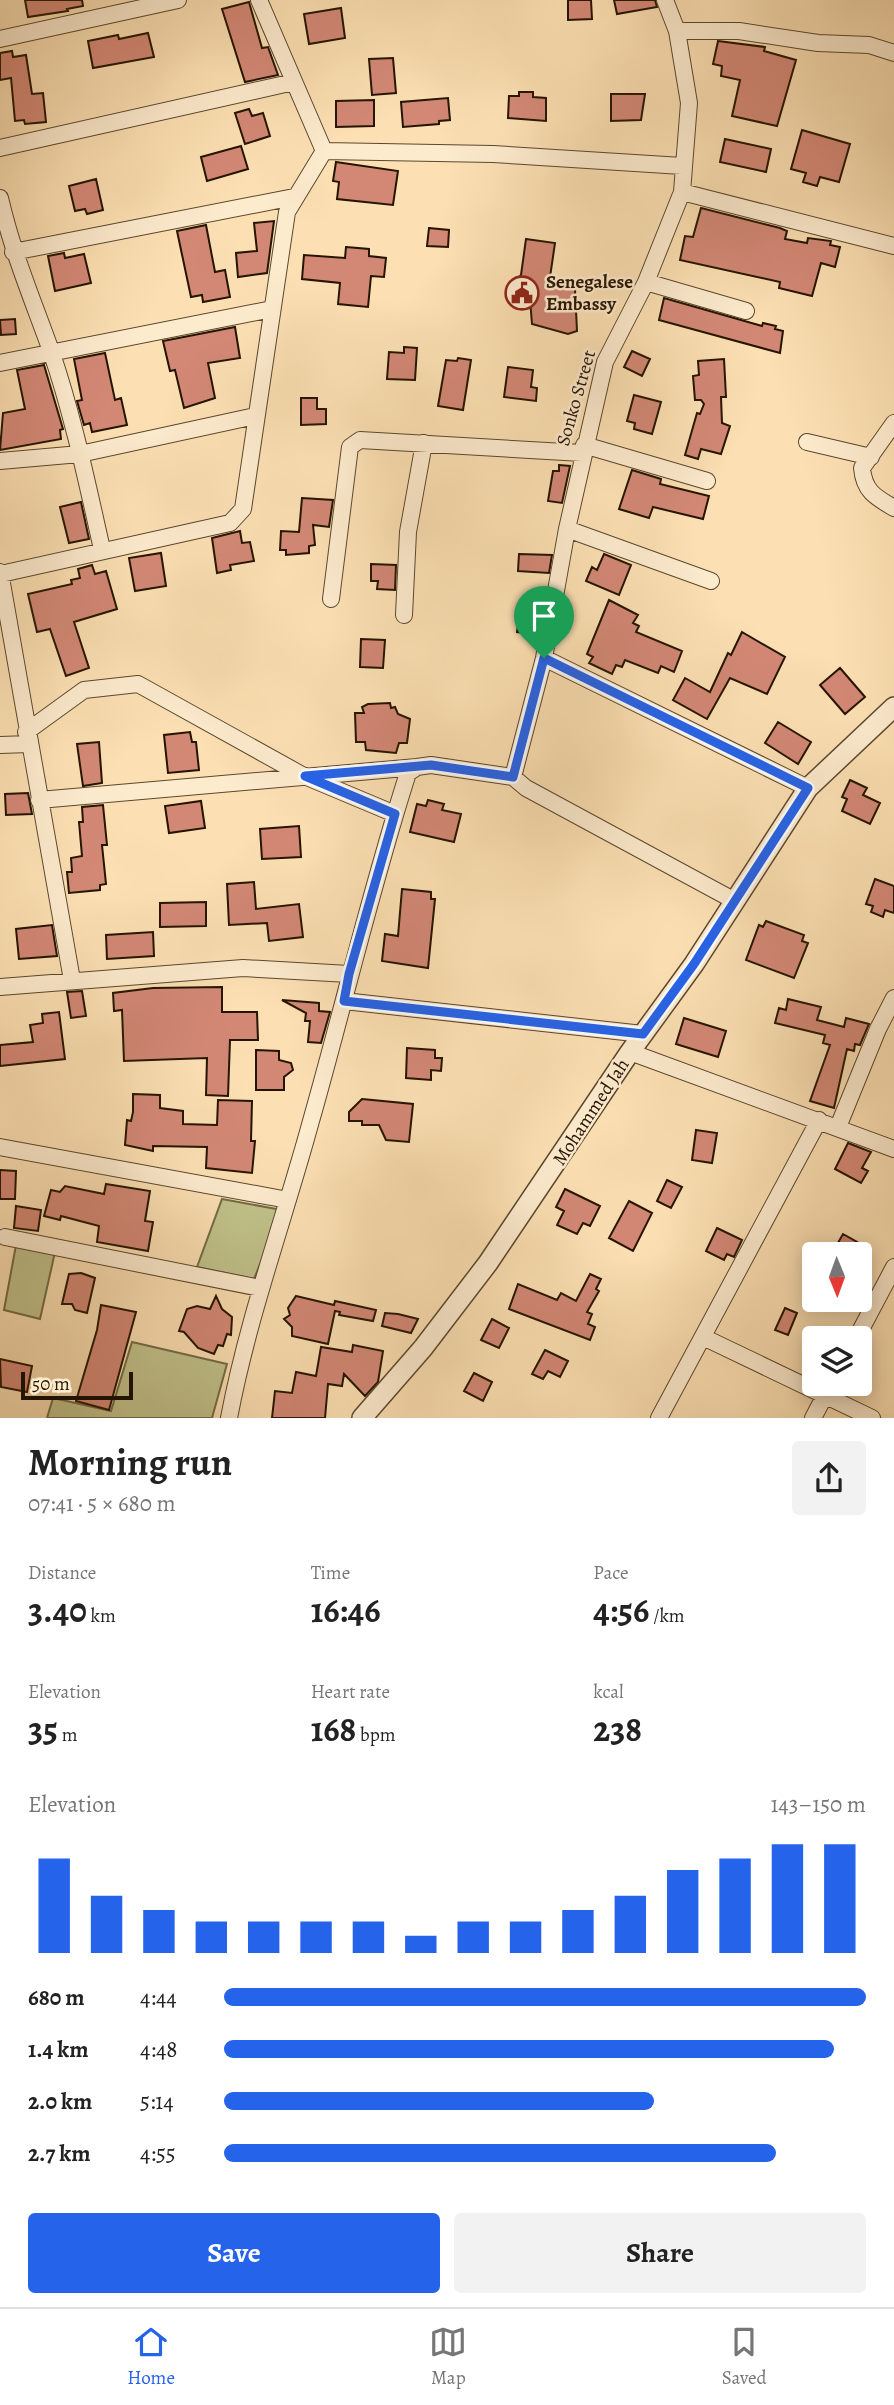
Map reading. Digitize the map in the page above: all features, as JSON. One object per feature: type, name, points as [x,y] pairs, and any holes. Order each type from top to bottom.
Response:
[{"type":"street","points":[[0,39],[178,0]]},
{"type":"street","points":[[259,0],[324,151]]},
{"type":"street","name":"Sonko Street","points":[[513,777],[544,658],[583,449],[605,362],[646,282],[682,192],[689,103],[677,31],[665,0]]},
{"type":"street","points":[[677,31],[739,32],[818,43],[869,45],[894,53]]},
{"type":"street","points":[[0,148],[294,82]]},
{"type":"street","points":[[324,151],[493,154],[682,166]]},
{"type":"street","points":[[72,980],[0,573],[230,523],[238,517],[243,509],[287,212],[324,151]]},
{"type":"street","points":[[682,192],[894,246]]},
{"type":"street","points":[[13,251],[294,197]]},
{"type":"street","points":[[0,198],[13,251],[51,352],[80,454],[102,549]]},
{"type":"street","points":[[646,282],[746,311]]},
{"type":"street","points":[[0,363],[272,309]]},
{"type":"street","points":[[0,461],[80,454],[255,416]]},
{"type":"street","points":[[894,424],[862,468],[864,483],[870,494],[894,508]]},
{"type":"street","points":[[331,599],[350,447],[360,440],[583,449],[707,481]]},
{"type":"street","points":[[807,442],[871,457]]},
{"type":"street","points":[[404,615],[408,532],[424,443]]},
{"type":"street","points":[[567,529],[710,581]]},
{"type":"street","points":[[544,658],[808,788]]},
{"type":"street","points":[[0,745],[28,738],[84,690],[138,684],[305,776],[395,814]]},
{"type":"street","name":"Mohammed Jah","points":[[362,1418],[423,1348],[488,1263],[630,1052],[694,964],[808,788],[894,707]]},
{"type":"street","points":[[39,800],[431,765],[513,777],[526,788],[735,901]]},
{"type":"street","points":[[229,1418],[240,1360],[288,1200],[395,814],[408,773],[417,767]]},
{"type":"street","points":[[0,987],[243,968],[349,974]]},
{"type":"street","points":[[344,1001],[643,1034]]},
{"type":"street","points":[[838,1127],[893,1002]]},
{"type":"street","points":[[630,1052],[894,1149]]},
{"type":"street","points":[[659,1418],[819,1120]]},
{"type":"street","points":[[0,1147],[288,1200]]},
{"type":"street","points":[[5,1237],[260,1288]]},
{"type":"street","points":[[863,1326],[894,1267]]},
{"type":"street","points":[[703,1337],[802,1379]]},
{"type":"street","points":[[813,1418],[825,1396]]},
{"type":"street","points":[[837,1396],[872,1418]]},
{"type":"green space","points":[[222,1199],[282,1210],[254,1279],[197,1267]]},
{"type":"green space","points":[[16,1245],[55,1252],[40,1319],[4,1310]]},
{"type":"green space","points":[[132,1342],[227,1364],[212,1418],[47,1418],[53,1398],[111,1411]]},
{"type":"building","points":[[25,0],[82,0],[83,6],[28,17]]},
{"type":"building","points":[[568,0],[591,0],[592,19],[568,20]]},
{"type":"building","points":[[614,0],[655,0],[657,7],[617,14]]},
{"type":"building","points":[[249,2],[262,48],[268,47],[278,75],[245,82],[222,9]]},
{"type":"building","points":[[341,8],[345,38],[309,44],[304,14]]},
{"type":"building","points":[[148,33],[154,57],[93,68],[88,41],[118,35],[119,39]]},
{"type":"building","points":[[718,41],[765,47],[764,51],[796,60],[777,126],[732,116],[740,80],[721,76],[722,66],[713,64]]},
{"type":"building","points":[[12,51],[13,57],[26,55],[32,94],[43,93],[46,122],[25,124],[24,120],[15,121],[11,78],[0,80],[0,53]]},
{"type":"building","points":[[393,58],[396,93],[372,95],[369,59]]},
{"type":"building","points":[[519,92],[533,92],[533,97],[546,98],[546,121],[508,118],[509,96],[519,96]]},
{"type":"building","points":[[611,94],[645,94],[641,120],[611,121]]},
{"type":"building","points":[[448,98],[450,120],[439,121],[439,124],[403,127],[401,102]]},
{"type":"building","points":[[374,100],[374,126],[336,127],[336,101]]},
{"type":"building","points":[[249,109],[252,116],[263,113],[270,136],[245,144],[235,113]]},
{"type":"building","points":[[802,130],[850,144],[839,182],[820,177],[817,186],[803,182],[806,173],[791,169]]},
{"type":"building","points":[[725,139],[771,149],[766,172],[720,162]]},
{"type":"building","points":[[241,146],[248,169],[207,181],[201,157]]},
{"type":"building","points":[[336,162],[398,171],[393,205],[337,199],[339,182],[333,181]]},
{"type":"building","points":[[96,179],[103,210],[87,214],[85,209],[75,211],[69,186]]},
{"type":"building","points":[[701,208],[780,228],[787,231],[785,239],[807,243],[808,238],[831,241],[830,245],[840,247],[835,267],[821,263],[812,296],[779,288],[780,282],[680,260],[685,236],[693,237]]},
{"type":"building","points":[[274,221],[267,273],[238,277],[236,253],[257,251],[254,223]]},
{"type":"building","points":[[206,225],[215,272],[225,270],[230,297],[203,302],[202,295],[191,297],[177,231]]},
{"type":"building","points":[[429,228],[449,230],[448,247],[427,246]]},
{"type":"building","points":[[526,239],[555,243],[549,284],[575,289],[577,331],[568,334],[532,324],[530,299],[515,295],[510,287],[521,275]]},
{"type":"building","points":[[346,247],[369,249],[369,256],[386,258],[384,277],[371,276],[368,307],[338,304],[340,283],[302,279],[304,255],[345,258]]},
{"type":"building","points":[[64,253],[65,258],[84,254],[91,283],[55,291],[48,256]]},
{"type":"building","points":[[664,298],[762,326],[763,323],[776,326],[775,329],[783,331],[780,353],[659,320]]},
{"type":"building","points":[[15,319],[16,334],[1,335],[0,320]]},
{"type":"building","points":[[235,327],[240,358],[208,363],[215,398],[184,408],[175,370],[170,371],[163,341]]},
{"type":"building","points":[[404,347],[417,348],[415,380],[387,379],[389,352],[404,353]]},
{"type":"building","points":[[632,351],[650,359],[642,376],[624,367]]},
{"type":"building","points":[[105,353],[115,400],[121,398],[127,425],[92,432],[90,423],[84,425],[77,401],[82,400],[74,359]]},
{"type":"building","points":[[458,358],[471,360],[463,410],[438,406],[446,360],[457,361]]},
{"type":"building","points":[[724,359],[726,397],[721,397],[722,423],[730,426],[721,454],[701,449],[698,459],[685,455],[697,413],[700,414],[704,404],[701,400],[695,400],[693,376],[699,375],[698,361]]},
{"type":"building","points":[[44,365],[63,429],[60,430],[61,439],[0,450],[3,413],[25,409],[17,370]]},
{"type":"building","points":[[508,367],[533,370],[531,387],[537,388],[536,401],[504,397]]},
{"type":"building","points":[[634,395],[661,402],[652,434],[634,429],[635,423],[627,421]]},
{"type":"building","points":[[301,398],[317,398],[317,409],[326,409],[326,424],[301,425]]},
{"type":"building","points":[[559,465],[570,466],[562,503],[548,501],[553,471],[559,471]]},
{"type":"building","points":[[632,470],[661,479],[660,484],[709,496],[703,519],[653,507],[649,518],[619,509]]},
{"type":"building","points":[[302,498],[333,500],[329,527],[313,525],[315,545],[309,546],[309,553],[286,555],[286,550],[280,550],[281,531],[299,532]]},
{"type":"building","points":[[81,502],[89,539],[69,543],[60,507]]},
{"type":"building","points":[[240,531],[242,543],[250,542],[254,561],[230,565],[231,570],[217,573],[212,538]]},
{"type":"building","points":[[161,553],[166,586],[135,591],[129,558]]},
{"type":"building","points":[[519,554],[552,555],[549,573],[518,571]]},
{"type":"building","points":[[604,554],[631,565],[619,595],[586,581],[592,567],[597,570]]},
{"type":"building","points":[[371,564],[396,565],[395,590],[377,589],[378,581],[371,581]]},
{"type":"building","points":[[92,565],[95,574],[106,571],[117,609],[74,622],[89,668],[66,676],[50,629],[37,632],[28,594],[72,584],[71,580],[80,578],[78,569]]},
{"type":"building","points":[[609,600],[638,615],[633,623],[639,626],[636,632],[682,651],[674,672],[661,666],[658,673],[625,660],[622,667],[616,665],[612,674],[589,663],[593,657],[587,654]]},
{"type":"building","points":[[520,611],[541,614],[538,634],[517,632]]},
{"type":"building","points":[[742,632],[785,657],[767,694],[730,678],[707,719],[673,700],[685,678],[710,692],[728,653],[731,655]]},
{"type":"building","points":[[361,639],[385,640],[383,668],[360,667]]},
{"type":"building","points":[[840,668],[865,697],[845,714],[820,685]]},
{"type":"building","points":[[390,703],[391,708],[395,707],[398,714],[410,719],[407,743],[399,743],[396,753],[366,750],[365,742],[356,742],[355,713],[364,713],[362,707],[368,704]]},
{"type":"building","points":[[778,722],[811,742],[798,764],[765,743]]},
{"type":"building","points":[[190,732],[192,742],[196,742],[199,770],[168,773],[164,735]]},
{"type":"building","points":[[99,742],[102,783],[83,786],[77,744]]},
{"type":"building","points":[[850,780],[867,788],[863,795],[880,803],[870,824],[842,811],[847,799],[842,797]]},
{"type":"building","points":[[28,793],[32,814],[6,815],[5,794]]},
{"type":"building","points":[[428,800],[444,804],[442,810],[461,814],[454,842],[410,832],[417,804],[426,806]]},
{"type":"building","points":[[201,801],[205,828],[169,833],[165,806]]},
{"type":"building","points":[[103,805],[107,845],[102,845],[106,884],[100,885],[100,890],[69,893],[67,872],[72,872],[71,858],[82,856],[79,822],[83,822],[82,807]]},
{"type":"building","points":[[299,826],[301,857],[262,859],[260,829]]},
{"type":"building","points":[[875,879],[894,886],[894,913],[885,910],[883,917],[871,912],[873,906],[866,904]]},
{"type":"building","points":[[254,882],[256,909],[299,904],[303,937],[269,941],[267,923],[229,925],[227,884]]},
{"type":"building","points":[[402,889],[431,892],[431,899],[435,899],[428,968],[382,961],[385,934],[398,936]]},
{"type":"building","points":[[206,902],[206,926],[160,927],[160,903]]},
{"type":"building","points":[[766,921],[804,935],[802,941],[808,943],[794,978],[746,960],[759,925],[763,927]]},
{"type":"building","points":[[52,925],[57,956],[19,959],[16,929]]},
{"type":"building","points":[[153,932],[154,956],[107,959],[106,935]]},
{"type":"building","points":[[222,987],[222,1012],[257,1012],[258,1040],[230,1040],[228,1096],[206,1095],[207,1058],[124,1061],[122,1010],[114,1011],[113,993],[153,988]]},
{"type":"building","points":[[82,991],[86,1016],[71,1018],[67,992]]},
{"type":"building","points":[[788,999],[821,1007],[817,1020],[844,1027],[846,1018],[869,1024],[860,1045],[855,1044],[854,1051],[847,1049],[834,1108],[810,1101],[830,1045],[823,1043],[825,1035],[775,1023],[779,1008],[786,1010]]},
{"type":"building","points":[[282,1000],[319,1003],[319,1011],[330,1012],[321,1043],[308,1042],[310,1021],[305,1021],[306,1013]]},
{"type":"building","points":[[59,1012],[65,1059],[0,1066],[0,1045],[33,1042],[30,1025],[43,1023],[42,1014]]},
{"type":"building","points":[[684,1018],[726,1031],[718,1057],[676,1044]]},
{"type":"building","points":[[407,1048],[435,1050],[435,1058],[442,1058],[441,1071],[431,1070],[431,1080],[406,1078]]},
{"type":"building","points":[[256,1050],[279,1051],[279,1060],[291,1063],[293,1070],[284,1077],[284,1090],[256,1090]]},
{"type":"building","points":[[133,1094],[160,1095],[160,1108],[183,1111],[183,1124],[217,1125],[218,1100],[252,1101],[251,1141],[255,1141],[252,1173],[206,1168],[207,1147],[153,1146],[153,1151],[125,1145],[127,1120],[131,1121],[133,1112]]},
{"type":"building","points":[[362,1099],[413,1104],[409,1142],[386,1140],[379,1125],[362,1125],[362,1121],[349,1121],[349,1112]]},
{"type":"building","points":[[696,1130],[717,1133],[712,1163],[692,1160]]},
{"type":"building","points":[[848,1143],[871,1152],[862,1168],[868,1171],[861,1183],[835,1169]]},
{"type":"building","points":[[0,1170],[16,1171],[15,1199],[0,1199]]},
{"type":"building","points":[[667,1180],[682,1187],[671,1208],[657,1201]]},
{"type":"building","points":[[106,1184],[150,1191],[145,1221],[153,1222],[148,1251],[97,1242],[99,1226],[61,1216],[60,1220],[44,1216],[51,1190],[60,1192],[65,1186],[104,1194]]},
{"type":"building","points":[[565,1189],[600,1206],[590,1226],[583,1223],[577,1234],[557,1225],[564,1211],[556,1207]]},
{"type":"building","points":[[629,1201],[652,1213],[633,1251],[609,1238]]},
{"type":"building","points":[[16,1206],[41,1210],[38,1231],[14,1228]]},
{"type":"building","points":[[717,1228],[742,1240],[734,1257],[727,1254],[724,1260],[706,1251]]},
{"type":"building","points":[[843,1234],[857,1242],[838,1242]]},
{"type":"building","points":[[81,1273],[95,1278],[87,1313],[75,1310],[72,1304],[62,1304],[69,1274]]},
{"type":"building","points":[[590,1274],[601,1279],[596,1289],[599,1291],[587,1312],[592,1314],[588,1324],[595,1327],[590,1340],[509,1309],[518,1284],[557,1300],[561,1293],[576,1301]]},
{"type":"building","points":[[216,1296],[222,1309],[232,1317],[231,1335],[227,1334],[223,1346],[218,1345],[214,1354],[198,1348],[184,1332],[179,1331],[187,1309],[197,1306],[210,1309]]},
{"type":"building","points":[[296,1296],[334,1305],[335,1301],[376,1310],[373,1321],[339,1315],[340,1312],[335,1311],[328,1344],[292,1336],[292,1327],[284,1319],[290,1315],[288,1308]]},
{"type":"building","points":[[101,1305],[136,1312],[109,1410],[76,1401],[97,1330]]},
{"type":"building","points":[[785,1308],[797,1313],[788,1335],[775,1330]]},
{"type":"building","points":[[385,1313],[418,1319],[411,1333],[382,1326]]},
{"type":"building","points":[[492,1319],[509,1328],[499,1348],[481,1340]]},
{"type":"building","points":[[353,1345],[383,1351],[378,1382],[365,1396],[344,1374],[342,1386],[328,1384],[325,1418],[272,1418],[275,1391],[292,1393],[296,1372],[316,1376],[321,1347],[352,1352]]},
{"type":"building","points":[[545,1350],[568,1361],[560,1377],[548,1371],[543,1379],[532,1374]]},
{"type":"building","points":[[0,1359],[32,1366],[27,1392],[1,1387]]},
{"type":"building","points":[[474,1373],[492,1382],[483,1401],[464,1391]]},
{"type":"place","name":"Senegalese Embassy","points":[[522,293]]},
{"type":"route","points":[[544,658],[808,788],[694,964],[643,1034],[344,1001],[349,974],[395,814],[305,776],[431,765],[513,777],[544,658]]}]
